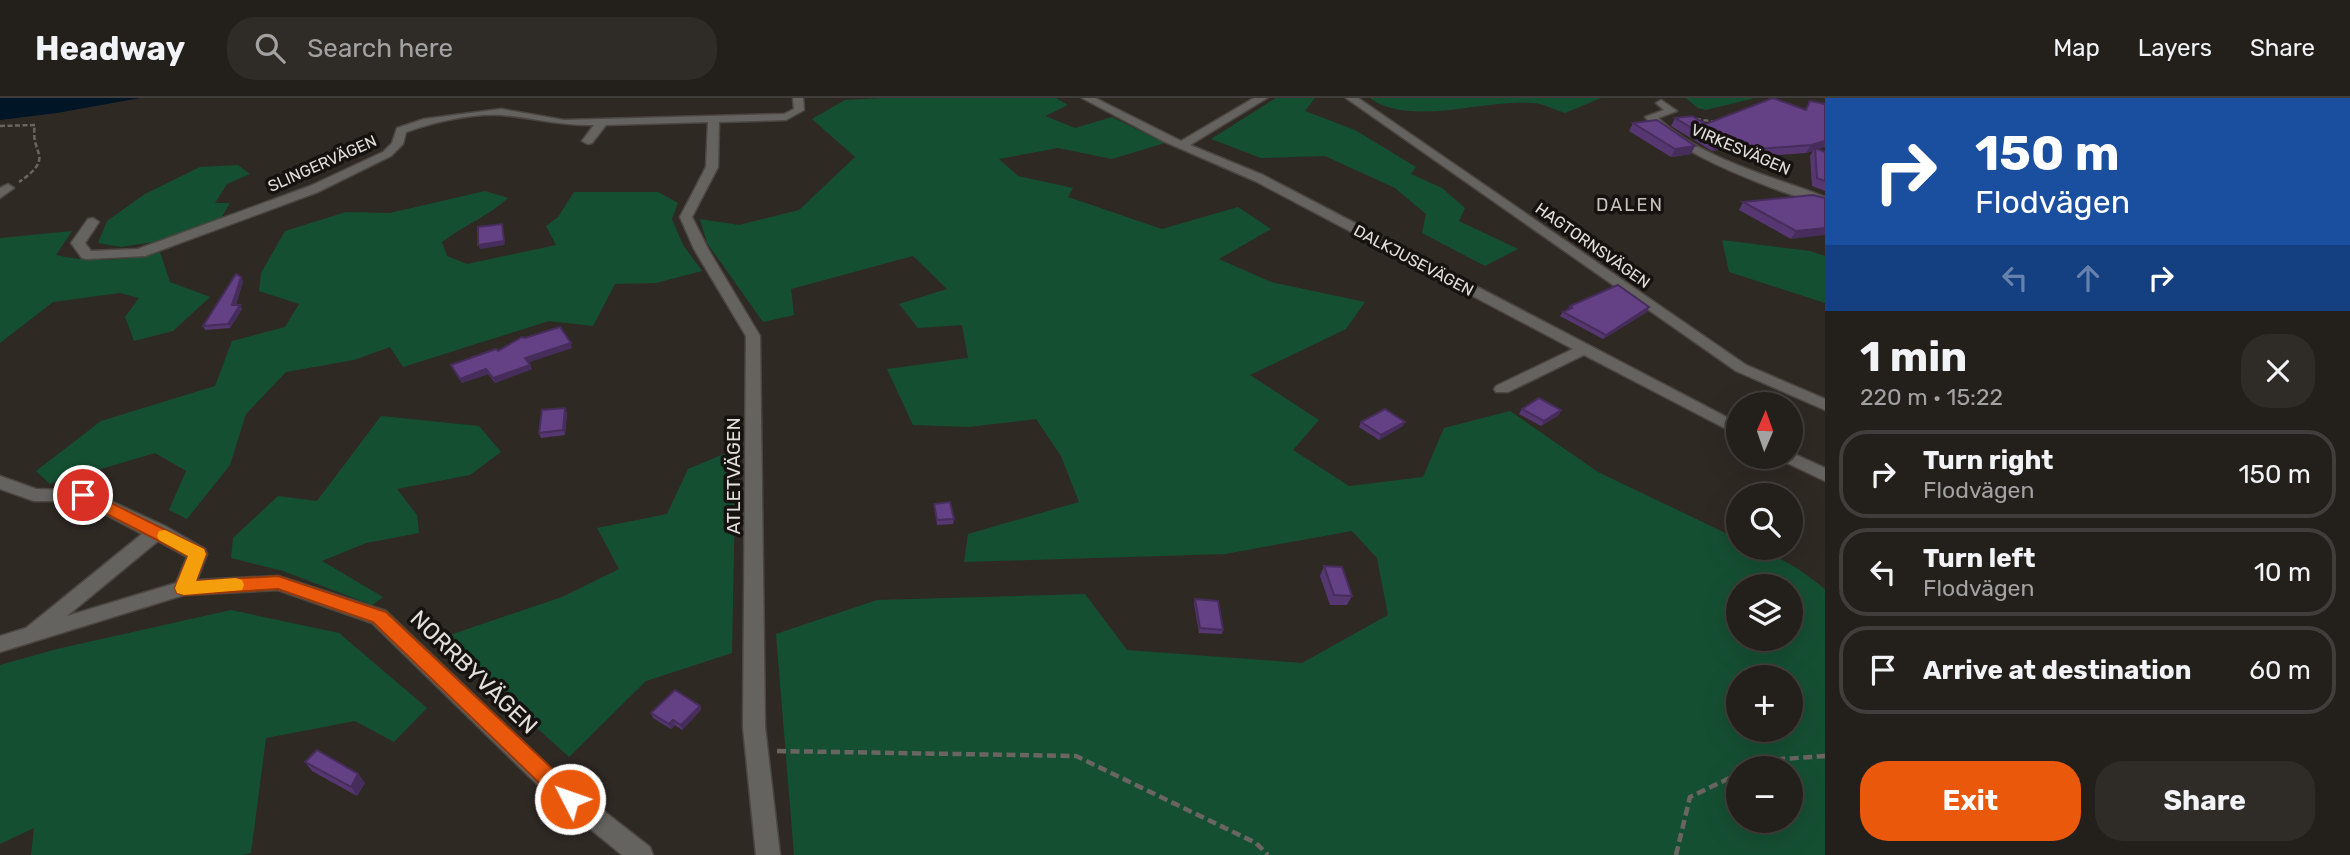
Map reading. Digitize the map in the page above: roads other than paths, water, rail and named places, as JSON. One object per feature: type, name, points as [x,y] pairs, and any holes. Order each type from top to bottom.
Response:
[{"type":"street","name":"SLINGERVÄGEN","points":[[93,222],[78,243],[87,255],[140,253],[314,189],[360,169],[387,154],[397,144],[401,130],[424,122],[501,112],[550,122],[603,123],[786,117],[799,110],[797,98]]},
{"type":"street","name":"DALKJUSEVÄGEN","points":[[1087,98],[1182,145],[1259,178],[1726,424]]},
{"type":"street","points":[[1182,145],[1262,98]]},
{"type":"street","name":"HAGTORNSVÄGEN","points":[[1351,98],[1741,368],[1825,405]]},
{"type":"street","name":"VIRKESVÄGEN","points":[[1661,103],[1672,111],[1650,117],[1657,126],[1688,145],[1825,201]]},
{"type":"street","name":"ATLETVÄGEN","points":[[714,120],[712,167],[686,217],[701,249],[753,336],[754,727],[768,855]]},
{"type":"street","points":[[588,141],[603,123]]},
{"type":"street","points":[[1502,389],[1583,350]]},
{"type":"street","points":[[1803,464],[1825,475]]},
{"type":"street","points":[[0,482],[34,495],[83,495],[158,531],[198,554],[184,588]]},
{"type":"street","points":[[26,636],[158,531]]},
{"type":"street","name":"NORRBYVÄGEN","points":[[0,644],[184,588],[278,583],[379,617],[552,784],[641,855]]},
{"type":"water","points":[[0,98],[140,98],[0,120]]},
{"type":"district","name":"DALEN","points":[[1630,205]]}]
